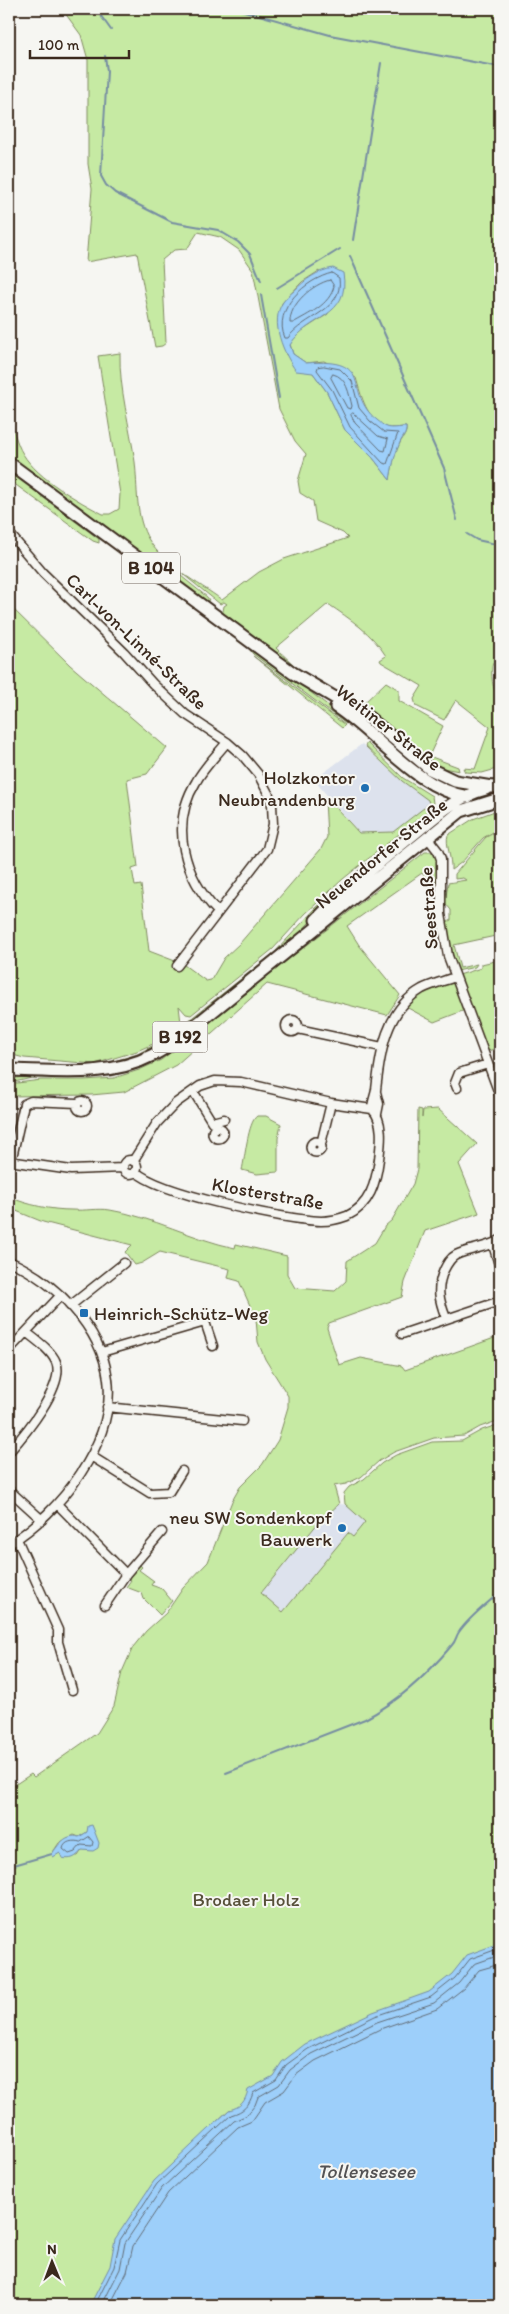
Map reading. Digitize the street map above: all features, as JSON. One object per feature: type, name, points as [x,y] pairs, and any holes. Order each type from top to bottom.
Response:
[{"type":"main road","name":"Weitiner Straße","points":[[9,462],[293,673],[372,734],[407,766],[441,788],[464,796],[498,799]]},
{"type":"main road","name":"Weitiner Straße","points":[[293,673],[369,718],[419,762],[441,776],[455,781],[496,786]]},
{"type":"main road","points":[[455,781],[464,796],[461,811]]},
{"type":"main road","name":"Neuendorfer Straße","points":[[424,833],[440,812],[464,796],[496,786]]},
{"type":"main road","points":[[440,812],[443,799],[441,788]]},
{"type":"main road","name":"Neuendorfer Straße","points":[[9,1070],[97,1070],[141,1060],[176,1039],[294,945],[301,935],[350,886],[424,833],[461,811],[498,799]]},
{"type":"street","name":"Carl-von-Linné-Straße","points":[[9,533],[43,573],[124,652],[153,684],[185,714],[227,742],[251,765],[265,785],[272,805],[273,824],[267,849],[177,966]]},
{"type":"street","points":[[218,912],[204,895],[190,872],[184,851],[182,824],[187,801],[194,783],[227,742]]},
{"type":"street","name":"Seestraße","points":[[424,833],[438,851],[441,859],[442,924],[455,977],[500,1096]]},
{"type":"street","name":"Klosterstraße","points":[[10,1162],[51,1169],[123,1168],[128,1173],[135,1171],[139,1176],[209,1201],[314,1220],[338,1219],[358,1209],[372,1191],[377,1176],[380,1154],[380,1125],[374,1111],[380,1104],[376,1092],[382,1047],[395,1016],[409,999],[423,989],[455,977]]},
{"type":"street","points":[[298,1029],[382,1047]]},
{"type":"street","points":[[457,1088],[455,1083],[459,1073],[488,1064]]},
{"type":"street","points":[[133,1161],[162,1118],[176,1103],[193,1090],[208,1083],[232,1080],[374,1111]]},
{"type":"street","points":[[193,1090],[214,1125],[224,1119]]},
{"type":"street","points":[[10,1162],[24,1104],[31,1101],[78,1102]]},
{"type":"street","points":[[321,1144],[331,1103]]},
{"type":"street","points":[[123,1168],[126,1161],[133,1161]]},
{"type":"street","points":[[133,1161],[137,1167],[135,1171]]},
{"type":"street","points":[[446,1318],[438,1289],[439,1282],[449,1262],[455,1256],[493,1245],[500,1240]]},
{"type":"street","points":[[493,1245],[500,1268]]},
{"type":"street","points":[[9,1261],[28,1271],[70,1306],[88,1328],[102,1352],[108,1380],[107,1408],[91,1456],[76,1481],[58,1505],[42,1520],[9,1544]]},
{"type":"street","points":[[70,1306],[124,1263]]},
{"type":"street","points":[[9,1350],[60,1296]]},
{"type":"street","points":[[402,1334],[500,1301]]},
{"type":"street","points":[[102,1352],[206,1322],[213,1346]]},
{"type":"street","points":[[9,1452],[31,1426],[58,1377],[58,1367],[54,1358],[26,1332]]},
{"type":"street","points":[[107,1408],[242,1421]]},
{"type":"street","points":[[91,1456],[150,1494],[169,1492],[182,1471]]},
{"type":"street","points":[[9,1490],[42,1520]]},
{"type":"street","points":[[58,1505],[126,1574]]},
{"type":"street","points":[[105,1605],[126,1574],[162,1532]]},
{"type":"street","points":[[17,1539],[58,1630],[58,1642],[72,1690]]},
{"type":"shaded area","name":"Holzkontor Neubrandenburg","points":[[362,744],[402,781],[429,800],[429,804],[393,832],[359,833],[314,780]]},
{"type":"shaded area","points":[[339,1504],[348,1505],[365,1522],[353,1537],[348,1533],[283,1612],[261,1593],[318,1523]]},
{"type":"green space","points":[[62,9],[500,9],[500,670],[498,662],[493,662],[492,681],[500,698],[500,768],[482,773],[465,772],[463,768],[475,769],[490,727],[456,700],[444,720],[416,706],[414,699],[422,686],[381,662],[380,660],[386,656],[374,640],[360,627],[328,604],[276,648],[296,669],[222,616],[224,606],[227,604],[224,602],[220,604],[179,571],[181,576],[207,597],[209,600],[205,602],[9,456],[9,414],[23,454],[48,481],[103,514],[110,514],[119,509],[120,494],[98,356],[120,353],[121,380],[135,462],[141,522],[156,550],[173,566],[222,600],[259,572],[284,559],[348,538],[343,533],[316,521],[313,501],[300,493],[298,481],[306,454],[295,441],[279,409],[253,270],[239,250],[220,237],[198,232],[187,249],[174,250],[162,260],[166,343],[155,347],[137,253],[86,262],[92,189],[88,164],[88,60],[81,35]],"holes":[[[319,271],[328,314],[297,334],[290,344],[293,354],[306,363],[324,361],[356,378],[366,407],[379,424],[388,428],[406,427],[392,465],[390,480],[373,458],[345,430],[327,392],[313,373],[286,355],[282,303],[302,282]]]},
{"type":"green space","points":[[9,472],[99,539],[99,543],[93,541],[9,480]]},
{"type":"green space","points":[[9,605],[70,665],[167,748],[147,774],[127,779],[138,867],[132,869],[135,886],[141,885],[149,951],[175,961],[173,966],[177,970],[181,969],[184,965],[206,981],[211,980],[224,958],[240,943],[321,849],[327,837],[325,799],[327,798],[359,833],[393,832],[429,804],[428,800],[402,781],[365,746],[367,743],[403,778],[432,796],[433,803],[429,810],[343,879],[305,914],[273,949],[191,1015],[186,1014],[179,1006],[181,1023],[155,1043],[137,1051],[95,1064],[24,1058],[9,1054]]},
{"type":"green space","points":[[244,642],[346,719],[346,724],[253,654]]},
{"type":"green space","points":[[253,656],[345,725],[342,728]]},
{"type":"green space","points":[[386,682],[399,690],[399,701],[443,726],[429,756],[458,767],[459,771],[443,768],[433,763],[372,713],[328,689],[364,703]]},
{"type":"green space","points":[[500,809],[500,828],[483,838],[462,862],[451,870],[447,843],[448,835],[473,819]]},
{"type":"green space","points":[[500,830],[500,935],[454,945],[460,968],[477,964],[475,967],[457,971],[445,923],[451,920],[451,910],[445,903],[448,883],[466,880],[463,878],[455,879],[455,874],[486,837]]},
{"type":"green space","points":[[425,852],[432,852],[438,862],[437,893],[422,873],[347,926],[359,945],[400,995],[387,1015],[267,984],[176,1065],[124,1092],[91,1095],[9,1096],[9,1084],[41,1080],[114,1078],[161,1060]]},
{"type":"green space","points":[[417,854],[192,1034],[155,1061],[115,1075],[79,1078],[32,1078],[14,1082],[15,1078],[131,1068]]},
{"type":"green space","points":[[341,885],[341,889],[291,942],[196,1021],[159,1046],[128,1060],[100,1065],[138,1054],[169,1036],[275,952],[316,908]]},
{"type":"green space","points":[[500,960],[500,1047],[488,1051],[459,975],[481,968],[481,964]]},
{"type":"green space","points":[[453,982],[465,1010],[434,1022],[406,1007],[427,990]]},
{"type":"green space","name":"Brodaer Holz","points":[[418,1109],[422,1110],[422,1118],[423,1110],[438,1109],[477,1144],[459,1164],[479,1213],[425,1231],[405,1282],[402,1297],[329,1323],[327,1328],[339,1365],[361,1358],[402,1366],[405,1370],[500,1336],[500,1420],[480,1427],[464,1436],[434,1438],[394,1452],[379,1461],[361,1477],[346,1484],[334,1486],[339,1504],[318,1523],[261,1593],[283,1612],[348,1533],[353,1537],[365,1522],[345,1504],[344,1493],[349,1487],[364,1479],[382,1463],[396,1455],[432,1442],[462,1441],[482,1430],[500,1424],[500,1956],[476,1964],[268,2103],[229,2110],[216,2122],[114,2305],[9,2305],[9,1871],[13,1861],[9,1855],[9,1787],[31,1774],[34,1777],[97,1733],[114,1706],[122,1672],[133,1647],[146,1631],[166,1613],[183,1588],[208,1562],[232,1501],[240,1487],[262,1465],[278,1440],[288,1407],[288,1396],[265,1359],[258,1342],[256,1319],[239,1281],[228,1278],[230,1269],[160,1252],[135,1265],[125,1252],[132,1245],[43,1222],[9,1208],[9,1197],[48,1208],[64,1210],[106,1209],[126,1213],[219,1244],[235,1248],[236,1244],[287,1256],[287,1274],[295,1288],[335,1291],[346,1281],[347,1261],[375,1243],[385,1226],[392,1220],[413,1184],[417,1169]],"holes":[[[87,1832],[82,1850],[78,1856],[53,1852],[59,1843],[74,1835],[79,1837]]]},
{"type":"green space","points":[[257,1116],[266,1116],[281,1124],[278,1138],[278,1172],[257,1174],[242,1170],[251,1125]]},
{"type":"green space","points":[[138,1563],[142,1567],[139,1570],[154,1581],[151,1585],[162,1589],[172,1601],[160,1615],[144,1599],[142,1593],[126,1587],[131,1580],[127,1577]]},
{"type":"water","points":[[333,268],[343,273],[344,288],[341,299],[326,315],[298,335],[290,345],[293,354],[306,363],[342,365],[350,371],[367,409],[377,420],[389,428],[406,427],[406,432],[392,467],[390,480],[373,458],[345,430],[327,392],[313,373],[296,371],[287,356],[280,338],[277,319],[283,302],[307,279],[317,273]]},
{"type":"water","points":[[92,1825],[99,1843],[98,1848],[93,1851],[82,1850],[75,1857],[68,1859],[62,1858],[60,1853],[53,1857],[52,1854],[66,1838],[79,1837],[87,1832],[88,1826]]},
{"type":"water","name":"Tollensesee","points":[[500,1943],[500,2305],[90,2305],[110,2266],[115,2239],[154,2181],[229,2110],[242,2103],[248,2090],[273,2076],[282,2062],[305,2044],[373,2012],[429,1992],[452,1974],[467,1955]]},
{"type":"waterway","points":[[96,9],[111,30]]},
{"type":"waterway","points":[[237,9],[330,35],[500,67]]},
{"type":"waterway","points":[[105,56],[107,71],[101,176],[106,185],[115,193],[172,222],[218,230],[238,242],[250,254],[261,281]]},
{"type":"waterway","points":[[353,240],[381,63]]},
{"type":"waterway","points":[[277,288],[340,249]]},
{"type":"waterway","points":[[350,256],[444,468],[457,520]]},
{"type":"waterway","points":[[261,295],[279,398]]},
{"type":"waterway","points":[[467,534],[477,540],[500,545]]},
{"type":"waterway","points":[[226,1773],[365,1719],[378,1712],[412,1686],[433,1666],[453,1643],[468,1621],[500,1592]]},
{"type":"waterway","points":[[14,1865],[52,1854]]},
{"type":"place","name":"Holzkontor Neubrandenburg","points":[[365,788]]},
{"type":"place","name":"Heinrich-Schütz-Weg","points":[[84,1313]]},
{"type":"place","name":"neu SW Sondenkopf Bauwerk","points":[[342,1528]]}]
